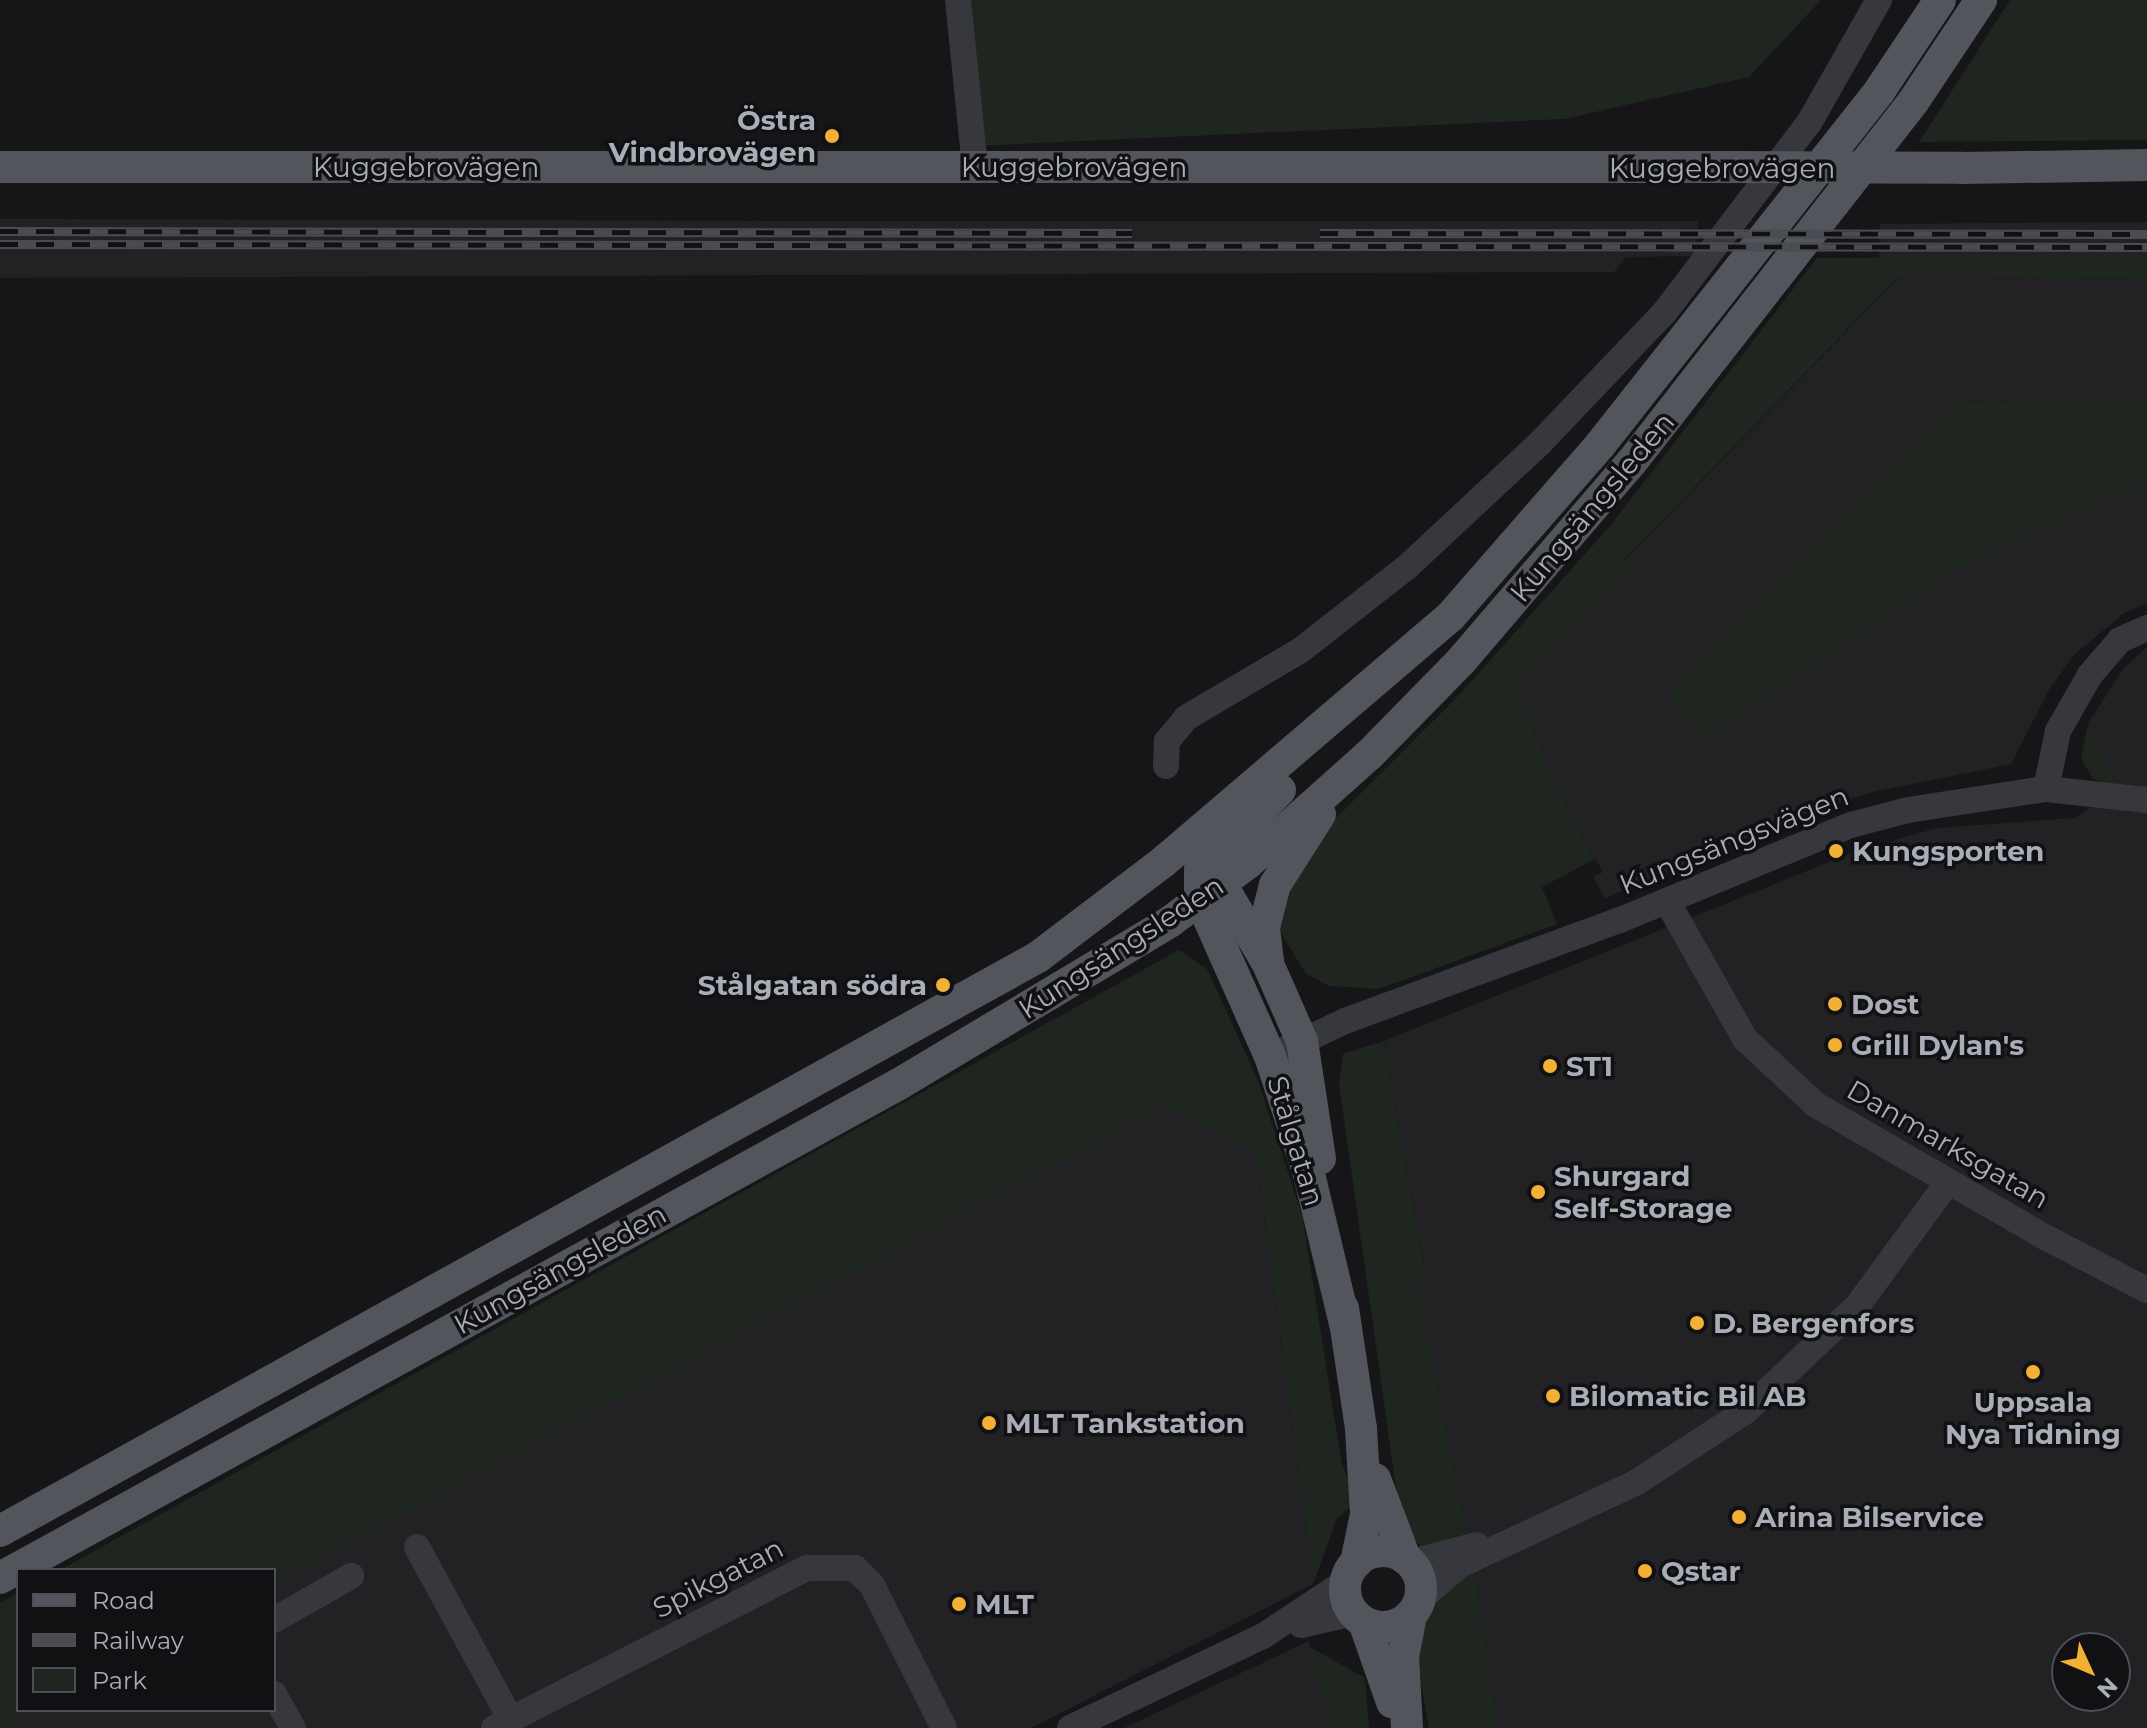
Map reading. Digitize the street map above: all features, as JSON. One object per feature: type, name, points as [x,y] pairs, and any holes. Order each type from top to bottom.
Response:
[{"type":"main road","name":"Kungsängsleden","points":[[0,1531],[1038,957],[1163,862],[1450,617],[1600,445],[1880,90],[1940,0]]},
{"type":"main road","name":"Kungsängsleden","points":[[18,1568],[1067,986],[1207,883],[1369,755],[1461,661],[1631,463],[1913,102],[1981,0]]},
{"type":"main road","name":"Kuggebrovägen","points":[[0,167],[1962,168],[2147,165]]},
{"type":"main road","points":[[1163,862],[1207,883],[1450,617]]},
{"type":"main road","name":"Stålgatan","points":[[1268,964],[1264,928],[1275,885],[1315,820],[1369,755]]},
{"type":"main road","name":"Stålgatan","points":[[1207,883],[1229,961],[1270,1056],[1309,1174],[1346,1328]]},
{"type":"main road","name":"Stålgatan","points":[[1207,883],[1268,964],[1302,1041],[1361,1429],[1366,1514],[1351,1572]]},
{"type":"main road","points":[[1067,986],[1182,934],[1229,961]]},
{"type":"main road","name":"Stålgatan","points":[[1361,1429],[1383,1510],[1408,1560]]},
{"type":"main road","points":[[1400,1728],[1359,1618],[1351,1572],[1380,1552],[1408,1560],[1416,1607],[1403,1657],[1407,1728]]},
{"type":"main road","points":[[1359,1618],[1387,1627],[1416,1607]]},
{"type":"street","points":[[958,0],[975,166]]},
{"type":"street","points":[[1166,766],[1167,741],[1186,718],[1301,650],[1407,567],[1540,443],[1664,313],[1809,123],[1879,0]]},
{"type":"street","points":[[2046,789],[2058,731],[2090,675],[2120,640],[2147,628]]},
{"type":"street","name":"Kungsängsvägen","points":[[1270,1056],[1667,901],[1851,825],[1908,810],[2046,789],[2147,800]]},
{"type":"street","name":"Danmarksgatan","points":[[1667,901],[1745,1039],[1816,1105],[1948,1182],[2147,1290]]},
{"type":"street","points":[[1416,1607],[1460,1565],[1527,1530],[1637,1482],[1746,1411],[1858,1305],[1948,1182]]},
{"type":"street","points":[[1408,1560],[1527,1530]]},
{"type":"street","points":[[417,1547],[502,1724]]},
{"type":"street","name":"Spikgatan","points":[[502,1724],[807,1568],[855,1568],[872,1585],[944,1728]]},
{"type":"street","points":[[1070,1728],[1263,1636],[1351,1572]]},
{"type":"street","points":[[276,1619],[351,1576]]},
{"type":"street","points":[[1263,1636],[1359,1618]]},
{"type":"street","points":[[276,1698],[293,1728]]},
{"type":"shaded area","points":[[0,219],[1698,221],[1695,256],[1626,257],[1614,272],[0,278]]},
{"type":"shaded area","points":[[2147,222],[2147,257],[1879,260],[1880,224]]},
{"type":"shaded area","points":[[1900,276],[2147,279],[2147,396],[1965,402],[1962,397],[1669,691],[1699,740],[1957,570],[2147,481],[2147,603],[2124,613],[2074,655],[2050,688],[2011,764],[1872,792],[1792,818],[1605,898],[1593,877],[1603,872],[1564,806],[1568,803],[1542,759],[1548,755],[1530,725],[1535,722],[1511,681],[1547,657],[1632,569],[1624,561]]},
{"type":"shaded area","points":[[2147,647],[2147,1728],[1499,1728],[1477,1583],[1417,1281],[1426,1276],[1384,1041],[1849,854],[1936,828],[2075,818],[2118,788],[2088,723],[2124,668]]},
{"type":"shaded area","points":[[1164,1106],[1256,1153],[1313,1584],[1031,1728],[0,1728],[26,1712],[276,1712],[276,1574]]},
{"type":"shaded area","points":[[1309,1641],[1328,1728],[1124,1728]]},
{"type":"green space","points":[[958,0],[1821,0],[1749,77],[1564,119],[974,146]]},
{"type":"green space","points":[[2010,0],[2147,0],[2147,140],[1919,142]]},
{"type":"green space","points":[[2147,257],[2147,279],[1899,276],[1624,560],[1632,569],[1547,657],[1512,681],[1536,721],[1530,725],[1548,756],[1543,760],[1568,803],[1564,806],[1595,859],[1542,887],[1557,924],[1379,989],[1329,986],[1306,974],[1280,931],[1293,882],[1333,821],[1459,695],[1610,526],[1817,258]]},
{"type":"green space","points":[[2147,396],[2147,481],[1957,570],[1699,740],[1669,691],[1962,397],[1965,402]]},
{"type":"green space","points":[[2088,723],[2118,788],[2093,779],[2081,759]]},
{"type":"green space","points":[[1179,950],[1207,969],[1257,1078],[1302,1215],[1342,1465],[1357,1501],[1337,1518],[1313,1584],[1256,1153],[1164,1106],[276,1583],[276,1568],[64,1568]]},
{"type":"green space","points":[[1384,1041],[1426,1277],[1417,1281],[1477,1583],[1499,1728],[1429,1728],[1414,1642],[1443,1580],[1400,1516],[1339,1084],[1343,1054]]},
{"type":"green space","points":[[16,1594],[16,1712],[36,1712],[0,1728],[0,1603]]},
{"type":"green space","points":[[1310,1647],[1365,1678],[1369,1728],[1328,1728]]},
{"type":"railway","points":[[0,231],[1132,233]]},
{"type":"railway","points":[[1320,233],[2147,234]]},
{"type":"railway","points":[[0,244],[2147,247]]},
{"type":"place","name":"Östra Vindbrovägen","points":[[832,136]]},
{"type":"place","name":"Kungsporten","points":[[1836,851]]},
{"type":"place","name":"Stålgatan södra","points":[[943,985]]},
{"type":"place","name":"Dost","points":[[1835,1004]]},
{"type":"place","name":"Grill Dylan's","points":[[1835,1045]]},
{"type":"place","name":"ST1","points":[[1550,1066]]},
{"type":"place","name":"Shurgard Self-Storage","points":[[1538,1192]]},
{"type":"place","name":"D. Bergenfors","points":[[1697,1323]]},
{"type":"place","name":"Uppsala Nya Tidning","points":[[2033,1372]]},
{"type":"place","name":"Bilomatic Bil AB","points":[[1553,1396]]},
{"type":"place","name":"MLT Tankstation","points":[[989,1423]]},
{"type":"place","name":"Arina Bilservice","points":[[1739,1517]]},
{"type":"place","name":"Qstar","points":[[1645,1571]]},
{"type":"place","name":"MLT","points":[[959,1604]]}]
